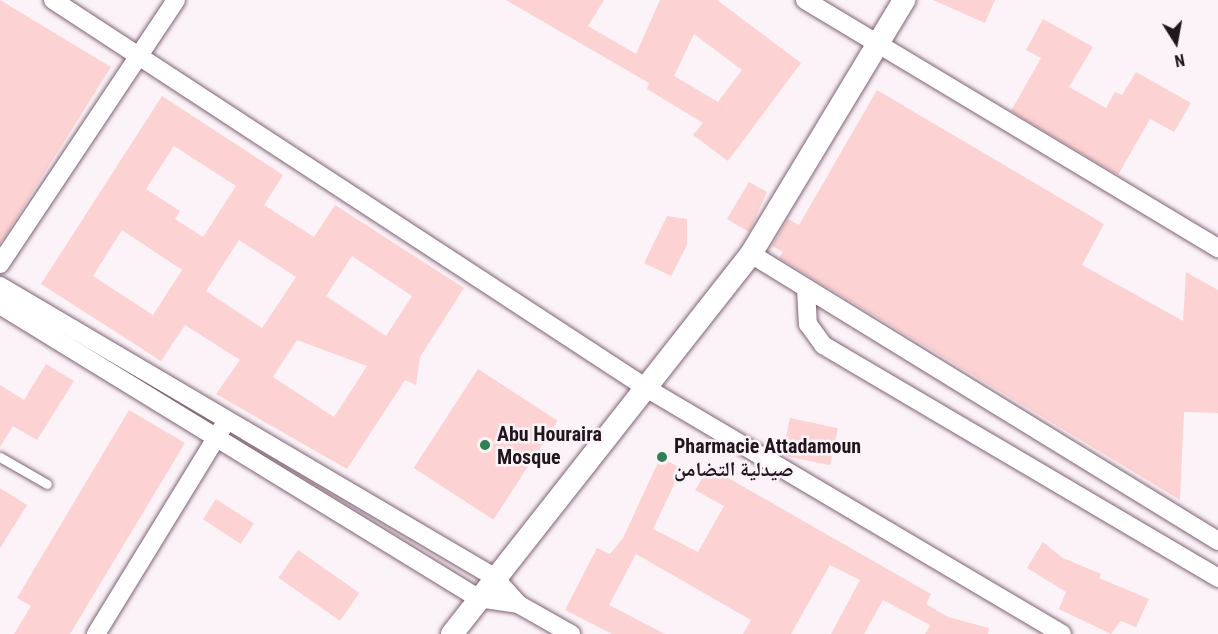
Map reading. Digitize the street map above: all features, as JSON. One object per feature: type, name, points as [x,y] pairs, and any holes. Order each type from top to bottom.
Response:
[{"type":"street","points":[[53,0],[648,389],[1062,634]]},
{"type":"street","points":[[0,264],[176,0]]},
{"type":"street","points":[[805,0],[1218,248]]},
{"type":"street","points":[[452,634],[494,577],[648,389],[751,254],[904,0]]},
{"type":"street","points":[[751,254],[1218,541]]},
{"type":"street","points":[[0,286],[228,418],[494,577],[518,604],[571,634]]},
{"type":"street","points":[[806,288],[808,324],[823,345],[1218,578]]},
{"type":"street","points":[[0,305],[478,598],[518,604]]},
{"type":"street","points":[[96,634],[228,418]]},
{"type":"lane","points":[[0,457],[47,484]]},
{"type":"building","points":[[0,0],[111,67],[0,244]]},
{"type":"building","points":[[506,0],[604,0],[588,26],[636,54],[660,0],[717,0],[801,63],[728,161],[693,135],[703,123],[647,89],[649,83]],"holes":[[[694,34],[742,70],[718,102],[674,76]]]},
{"type":"building","points":[[933,0],[995,0],[985,23]]},
{"type":"building","points":[[1043,19],[1093,47],[1069,87],[1106,108],[1115,92],[1122,95],[1136,72],[1191,103],[1174,132],[1150,119],[1118,175],[1011,111],[1041,58],[1026,50]]},
{"type":"building","points":[[877,90],[1104,224],[1082,265],[1183,321],[1186,272],[1218,290],[1218,413],[1184,412],[1180,500],[779,258],[783,252],[772,246],[788,219],[799,225]]},
{"type":"building","points":[[162,96],[283,175],[264,205],[314,237],[335,205],[464,288],[420,357],[416,385],[405,380],[347,469],[216,394],[240,360],[185,325],[161,361],[41,284]],"holes":[[[174,146],[236,186],[203,237],[175,219],[180,211],[146,189]],[[122,230],[182,270],[153,315],[93,276]],[[239,240],[296,277],[262,328],[206,291]],[[352,256],[412,296],[386,336],[326,296]],[[297,340],[367,366],[334,417],[273,377]]]},
{"type":"building","points":[[749,182],[767,192],[749,232],[727,219]]},
{"type":"building","points":[[667,216],[687,219],[687,245],[671,276],[644,263]]},
{"type":"building","points":[[46,364],[74,381],[37,440],[13,426],[0,447],[0,385],[24,400]]},
{"type":"building","name":"Abu Houraira Mosque","points":[[478,369],[558,421],[493,520],[414,468]]},
{"type":"building","points":[[129,410],[185,443],[70,634],[14,634],[31,606],[17,598]]},
{"type":"building","points":[[790,418],[838,428],[830,465],[782,455]]},
{"type":"building","points":[[660,458],[682,468],[653,529],[698,552],[724,506],[695,490],[709,467],[931,594],[926,604],[948,617],[989,628],[988,634],[925,634],[930,625],[883,600],[864,634],[831,634],[860,580],[830,565],[791,634],[743,634],[751,620],[636,554],[609,605],[665,634],[612,634],[565,610],[597,548],[610,554],[623,538]]},
{"type":"building","points":[[0,488],[27,505],[0,548]]},
{"type":"building","points":[[216,499],[254,524],[241,544],[203,519]]},
{"type":"building","points":[[1043,542],[1063,558],[1101,574],[1099,578],[1149,599],[1136,627],[1121,621],[1111,634],[1059,609],[1066,592],[1027,568]]},
{"type":"building","points":[[298,550],[359,593],[340,621],[278,578]]},
{"type":"place","name":"Abu Houraira Mosque","points":[[485,445]]},
{"type":"place","name":"Pharmacie Attadamoun صيدلية التضامن","points":[[662,457]]}]
